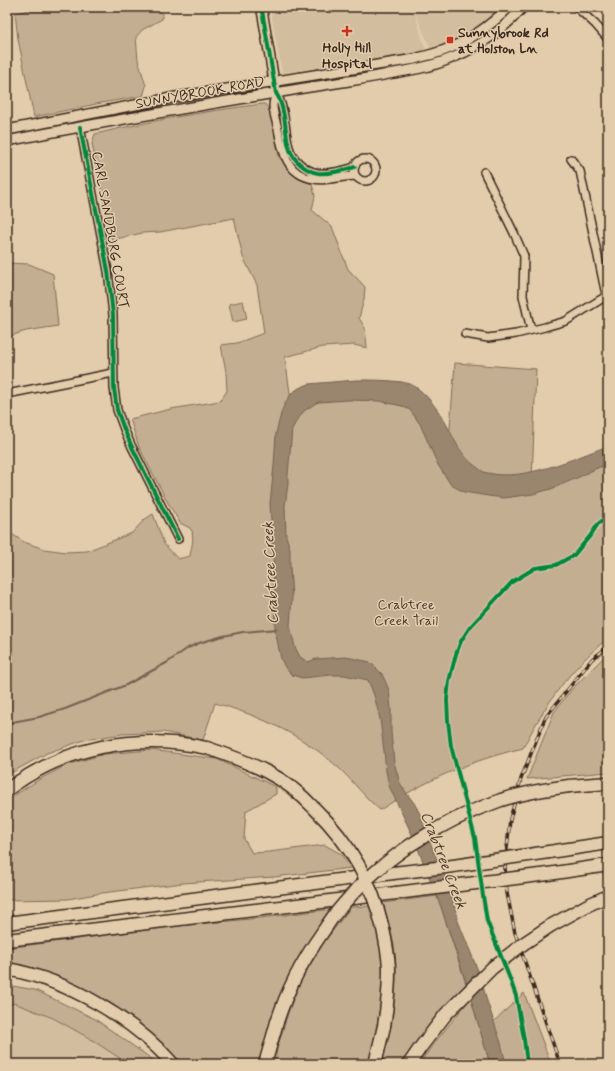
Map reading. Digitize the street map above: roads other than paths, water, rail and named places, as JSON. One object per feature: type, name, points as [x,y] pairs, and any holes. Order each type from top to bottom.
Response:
[{"type":"highway","points":[[7,790],[33,772],[82,751],[108,745],[138,742],[191,744],[207,748],[239,758],[268,772],[290,786],[330,823],[344,842],[355,858],[371,890],[379,912],[386,944],[389,970],[389,991],[384,1026],[376,1064]]},
{"type":"highway","points":[[266,1064],[280,1011],[295,977],[312,947],[336,913],[376,872],[412,844],[470,812],[502,800],[538,791],[570,786],[608,783]]},
{"type":"highway","points":[[7,923],[446,867],[608,843]]},
{"type":"highway","points":[[7,940],[396,893],[608,865]]},
{"type":"highway","points":[[409,1064],[446,1014],[492,968],[523,944],[550,926],[608,896]]},
{"type":"highway","points":[[7,969],[58,984],[96,1002],[126,1021],[150,1041],[173,1064]]},
{"type":"main road","points":[[261,7],[276,93]]},
{"type":"main road","name":"SUNNYBROOK ROAD","points":[[7,130],[176,97],[415,59],[446,50],[478,33],[509,7]]},
{"type":"main road","name":"SUNNYBROOK ROAD","points":[[7,141],[161,112],[389,74],[432,65],[447,61],[464,53],[488,38],[512,19],[523,7]]},
{"type":"main road","points":[[80,127],[88,120],[120,113],[129,107]]},
{"type":"street","points":[[576,7],[595,24],[608,39]]},
{"type":"street","points":[[276,93],[281,103],[289,149],[299,164],[317,173],[355,167]]},
{"type":"street","points":[[276,93],[273,104],[281,146],[285,158],[292,168],[301,176],[312,179],[326,180],[356,176],[361,180],[368,180],[373,177],[375,170],[373,163],[366,160],[359,161],[355,167],[356,176]]},
{"type":"street","name":"CARL SANDBURG COURT","points":[[80,127],[111,292],[113,315],[113,373],[117,410],[124,429],[178,539]]},
{"type":"street","points":[[465,334],[488,338],[531,330],[566,320],[607,295],[580,171],[571,159]]},
{"type":"street","points":[[484,172],[524,256],[523,296],[531,330]]},
{"type":"street","points":[[7,394],[113,373]]},
{"type":"waterway","name":"Crabtree Creek","points":[[7,723],[39,717],[65,709],[126,685],[199,643],[243,632],[277,629]]},
{"type":"railway","points":[[560,1064],[515,933],[507,893],[505,868],[510,819],[521,779],[545,718],[592,659],[608,647]]},
{"type":"place","name":"Holly Hill Hospital","points":[[347,31]]},
{"type":"place","name":"Sunnybrook Rd at Holston Ln","points":[[450,40]]},
{"type":"park label","name":"Crabtree Creek Trail","points":[[406,612]]}]
